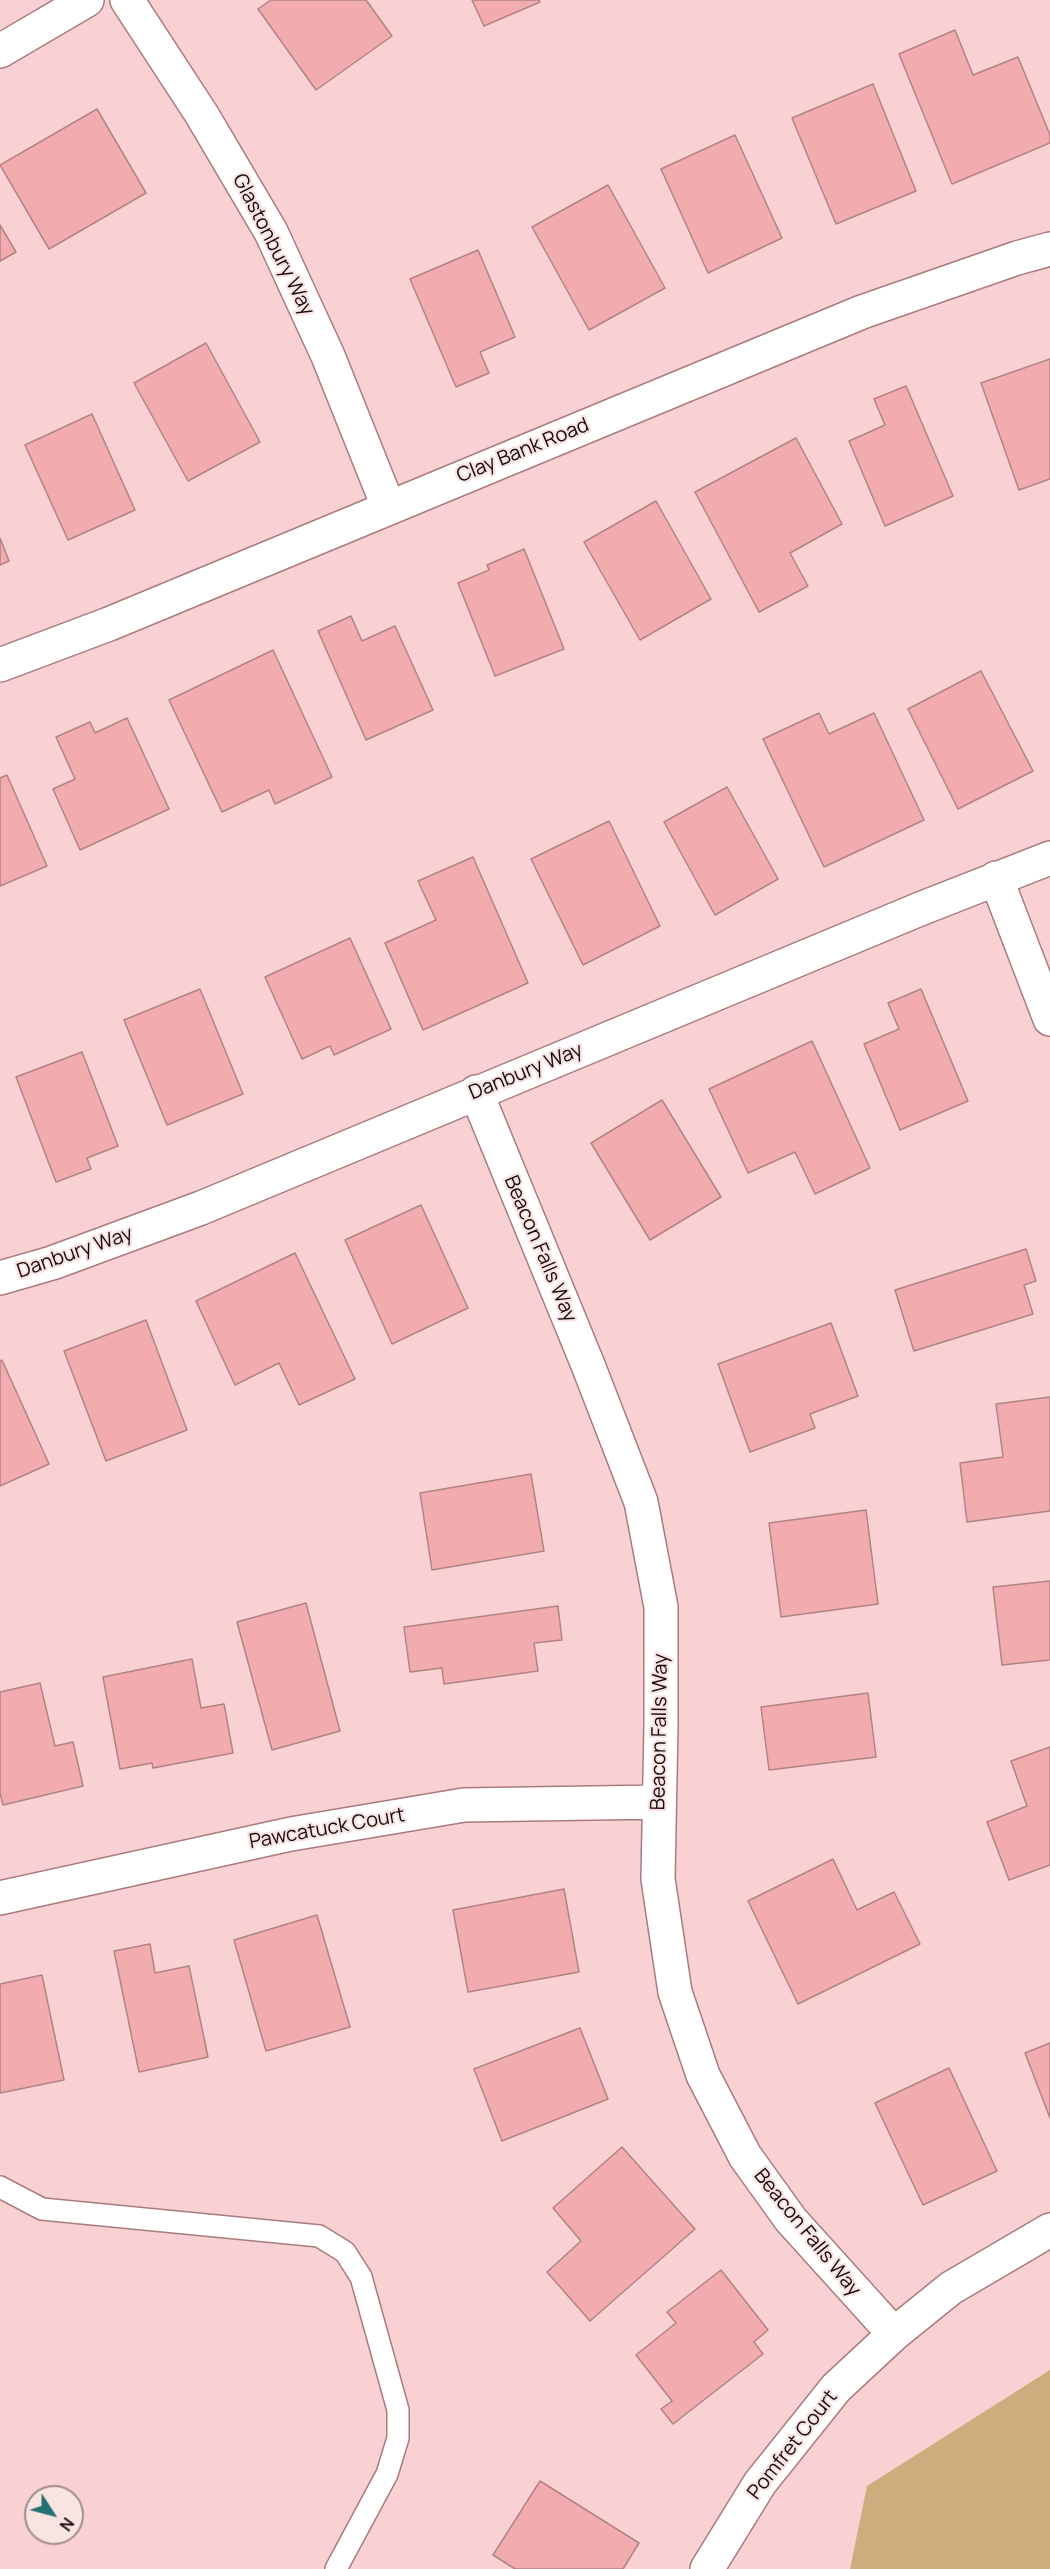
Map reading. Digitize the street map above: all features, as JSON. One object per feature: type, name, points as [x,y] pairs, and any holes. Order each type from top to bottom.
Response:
[{"type":"street","points":[[0,51],[87,0]]},
{"type":"street","name":"Glastonbury Way","points":[[128,0],[202,115],[270,232],[328,356],[388,506]]},
{"type":"street","name":"Clay Bank Road","points":[[0,665],[109,624],[388,506],[862,312],[1017,258],[1050,249]]},
{"type":"street","name":"Danbury Way","points":[[0,1278],[52,1263],[201,1208],[476,1092],[996,878],[1050,858]]},
{"type":"street","points":[[996,878],[1050,1019]]},
{"type":"street","name":"Beacon Falls Way","points":[[476,1092],[588,1365],[640,1502],[661,1607],[657,1879],[675,1992],[703,2075],[745,2156],[791,2220],[894,2334]]},
{"type":"street","name":"Pawcatuck Court","points":[[0,1898],[291,1834],[465,1805],[659,1802]]},
{"type":"street","name":"Pomfret Court","points":[[707,2569],[760,2482],[836,2388],[894,2334],[951,2288],[1050,2230]]},
{"type":"lane","points":[[0,2187],[42,2209],[319,2236],[345,2252],[361,2277],[398,2410],[398,2439],[387,2474],[336,2569]]},
{"type":"shaded area","points":[[1050,2370],[1050,2569],[850,2569],[867,2486]]},
{"type":"building","points":[[271,0],[366,0],[392,36],[316,90],[258,9]]},
{"type":"building","points":[[472,0],[539,0],[540,2],[484,26]]},
{"type":"building","points":[[955,30],[973,75],[1018,57],[1050,135],[1050,143],[952,184],[899,54]]},
{"type":"building","points":[[873,84],[916,191],[836,224],[792,118]]},
{"type":"building","points":[[97,109],[146,193],[49,249],[0,165]]},
{"type":"building","points":[[735,135],[782,238],[708,273],[661,169]]},
{"type":"building","points":[[608,185],[665,288],[589,330],[532,227]]},
{"type":"building","points":[[0,225],[16,252],[0,261]]},
{"type":"building","points":[[478,250],[515,337],[480,352],[489,373],[456,387],[410,279]]},
{"type":"building","points":[[206,343],[260,442],[188,481],[134,383]]},
{"type":"building","points":[[1050,359],[1050,479],[1019,490],[981,383]]},
{"type":"building","points":[[906,386],[953,496],[885,526],[849,441],[885,425],[874,399]]},
{"type":"building","points":[[92,414],[135,510],[68,540],[25,445]]},
{"type":"building","points":[[796,438],[842,524],[790,553],[808,586],[759,612],[695,492]]},
{"type":"building","points":[[656,501],[711,599],[640,640],[584,542]]},
{"type":"building","points":[[0,538],[9,561],[0,565]]},
{"type":"building","points":[[524,549],[564,649],[495,676],[458,583],[489,570],[487,565]]},
{"type":"building","points":[[351,616],[362,641],[395,626],[433,710],[366,740],[318,631]]},
{"type":"building","points":[[273,650],[332,777],[275,804],[269,790],[222,812],[169,700]]},
{"type":"building","points":[[981,671],[1033,771],[958,809],[908,709]]},
{"type":"building","points":[[819,713],[829,734],[874,713],[924,820],[824,867],[763,739]]},
{"type":"building","points":[[127,718],[169,809],[80,850],[53,789],[75,779],[56,737],[90,722],[95,733]]},
{"type":"building","points":[[7,775],[47,866],[0,886],[0,778]]},
{"type":"building","points":[[727,787],[778,879],[715,915],[664,822]]},
{"type":"building","points":[[609,821],[660,926],[583,965],[531,859]]},
{"type":"building","points":[[473,857],[528,983],[423,1030],[385,943],[436,920],[418,881]]},
{"type":"building","points":[[350,938],[391,1029],[334,1055],[330,1046],[302,1059],[265,977]]},
{"type":"building","points":[[200,989],[243,1094],[167,1125],[124,1020]]},
{"type":"building","points":[[921,989],[968,1101],[900,1130],[864,1044],[899,1029],[888,1003]]},
{"type":"building","points":[[812,1041],[870,1168],[815,1194],[795,1152],[748,1173],[709,1089]]},
{"type":"building","points":[[82,1052],[118,1146],[87,1158],[91,1169],[56,1182],[16,1077]]},
{"type":"building","points":[[662,1100],[721,1197],[650,1240],[591,1143]]},
{"type":"building","points":[[421,1205],[468,1308],[392,1344],[345,1240]]},
{"type":"building","points":[[1026,1249],[1036,1281],[1024,1285],[1033,1314],[914,1351],[895,1290]]},
{"type":"building","points":[[295,1253],[355,1379],[299,1405],[279,1363],[235,1385],[196,1301]]},
{"type":"building","points":[[146,1320],[187,1430],[106,1461],[64,1351]]},
{"type":"building","points":[[831,1323],[858,1396],[810,1414],[815,1428],[750,1452],[718,1364]]},
{"type":"building","points":[[2,1360],[49,1464],[0,1486],[0,1361]]},
{"type":"building","points":[[1050,1397],[1050,1511],[967,1522],[960,1463],[1003,1457],[996,1404]]},
{"type":"building","points":[[531,1474],[544,1551],[432,1570],[420,1493]]},
{"type":"building","points":[[866,1510],[878,1604],[781,1617],[769,1523]]},
{"type":"building","points":[[1050,1581],[1050,1660],[1002,1665],[993,1587]]},
{"type":"building","points":[[306,1603],[340,1731],[272,1750],[237,1622]]},
{"type":"building","points":[[558,1606],[562,1640],[534,1643],[538,1671],[444,1684],[442,1668],[410,1672],[404,1627]]},
{"type":"building","points":[[192,1659],[201,1708],[224,1704],[233,1753],[153,1768],[152,1763],[120,1769],[103,1677]]},
{"type":"building","points":[[40,1683],[55,1746],[73,1742],[83,1786],[3,1805],[0,1793],[0,1692]]},
{"type":"building","points":[[868,1693],[876,1757],[769,1770],[761,1707]]},
{"type":"building","points":[[1050,1747],[1050,1865],[1009,1880],[987,1822],[1027,1806],[1011,1761]]},
{"type":"building","points":[[833,1859],[857,1910],[894,1892],[920,1944],[798,2004],[748,1901]]},
{"type":"building","points":[[564,1889],[579,1972],[468,1992],[453,1910]]},
{"type":"building","points":[[317,1915],[350,2027],[266,2051],[234,1940]]},
{"type":"building","points":[[150,1944],[155,1973],[189,1966],[208,2057],[139,2072],[114,1951]]},
{"type":"building","points":[[42,1975],[64,2080],[0,2093],[0,1984]]},
{"type":"building","points":[[580,2028],[608,2099],[502,2141],[474,2069]]},
{"type":"building","points":[[1050,2043],[1050,2118],[1025,2053]]},
{"type":"building","points":[[949,2068],[997,2171],[923,2205],[875,2103]]},
{"type":"building","points":[[622,2147],[695,2229],[590,2321],[547,2272],[581,2241],[553,2208]]},
{"type":"building","points":[[721,2270],[768,2330],[754,2342],[763,2354],[673,2424],[661,2409],[672,2401],[636,2355],[676,2323],[667,2312]]},
{"type":"building","points":[[540,2481],[639,2543],[623,2569],[515,2569],[493,2555]]}]
